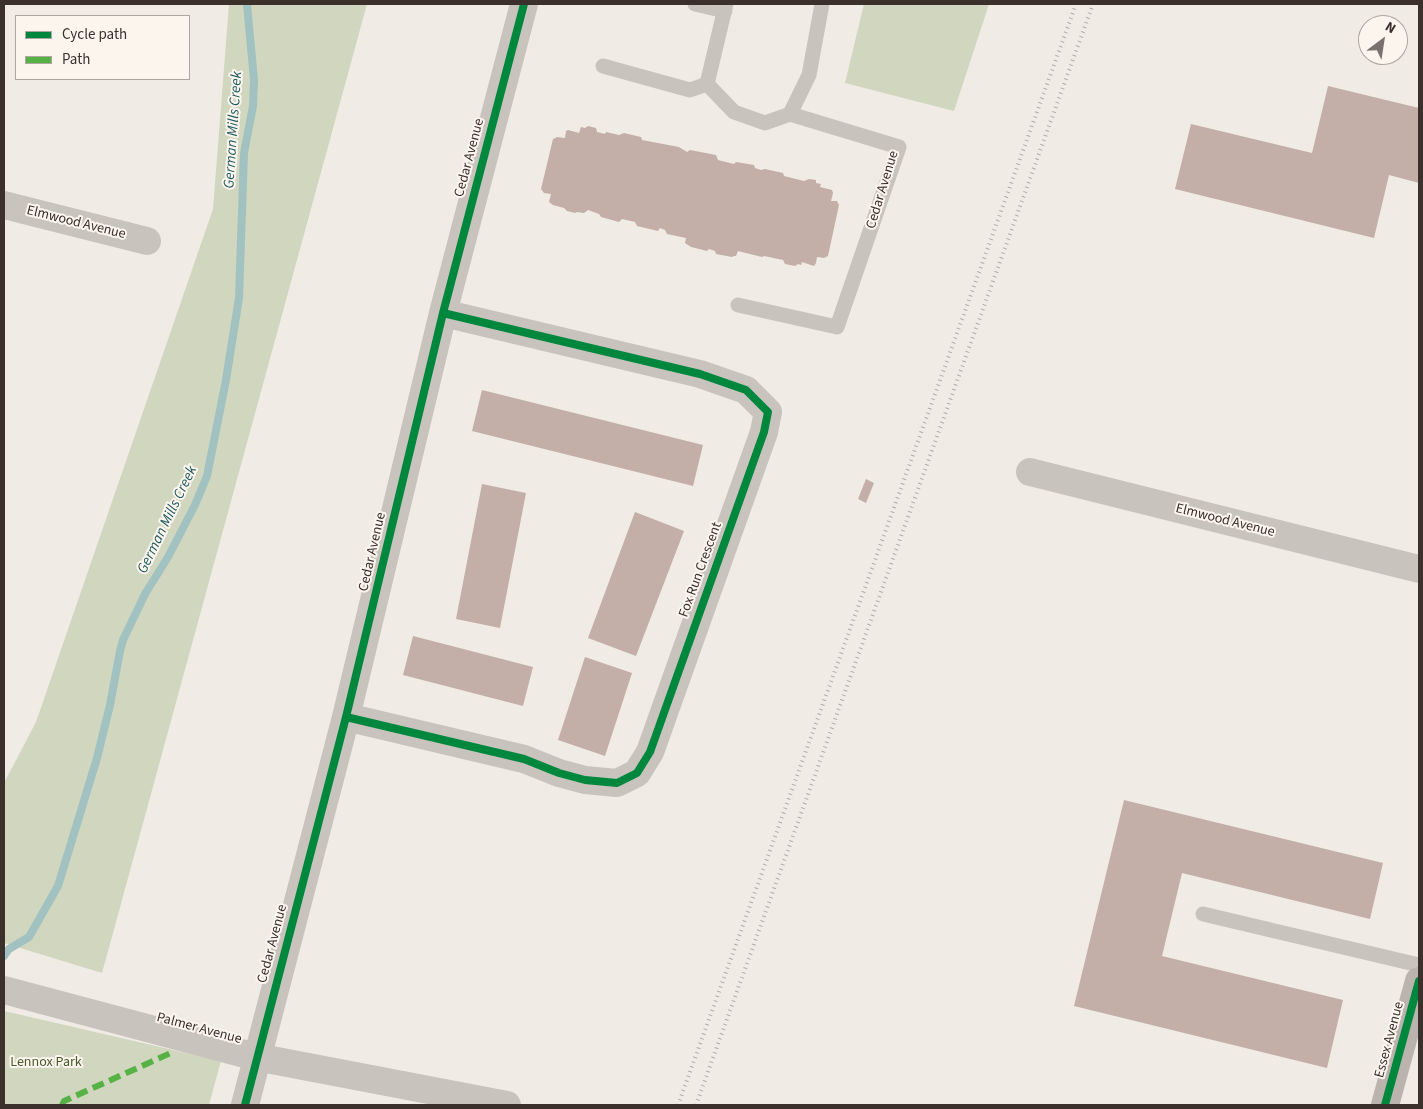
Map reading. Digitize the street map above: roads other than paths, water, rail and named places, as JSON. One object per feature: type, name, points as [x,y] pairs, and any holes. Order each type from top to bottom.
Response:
[{"type":"street","name":"Cedar Avenue","points":[[245,1105],[256,1056],[346,717],[443,313],[524,4]]},
{"type":"street","name":"Elmwood Avenue","points":[[4,205],[147,241]]},
{"type":"street","name":"Fox Run Crescent","points":[[346,717],[524,759],[585,780],[617,783],[637,774],[650,752],[764,432],[768,412],[746,390],[700,374],[443,313]]},
{"type":"street","name":"Elmwood Avenue","points":[[1030,472],[1419,569]]},
{"type":"street","name":"Essex Avenue","points":[[1385,1105],[1419,981]]},
{"type":"street","name":"Palmer Avenue","points":[[4,990],[256,1056],[507,1105]]},
{"type":"lane","points":[[695,4],[726,7],[707,84]]},
{"type":"lane","points":[[707,84],[734,112],[765,123],[790,114],[809,75],[822,4]]},
{"type":"lane","points":[[603,66],[690,90],[707,84]]},
{"type":"lane","name":"Cedar Avenue","points":[[738,305],[837,328],[899,147],[790,114]]},
{"type":"lane","points":[[1203,914],[1419,965]]},
{"type":"waterway","name":"German Mills Creek","points":[[4,956],[9,949],[29,937],[58,886],[97,758],[123,640],[145,594],[168,557],[195,505],[207,476],[226,380],[239,298],[244,153],[253,106],[254,80],[247,4]]},
{"type":"railway","points":[[678,1105],[1076,4]]},
{"type":"railway","points":[[696,1105],[1093,4]]},
{"type":"park label","name":"Lennox Park","points":[[46,1063]]}]
